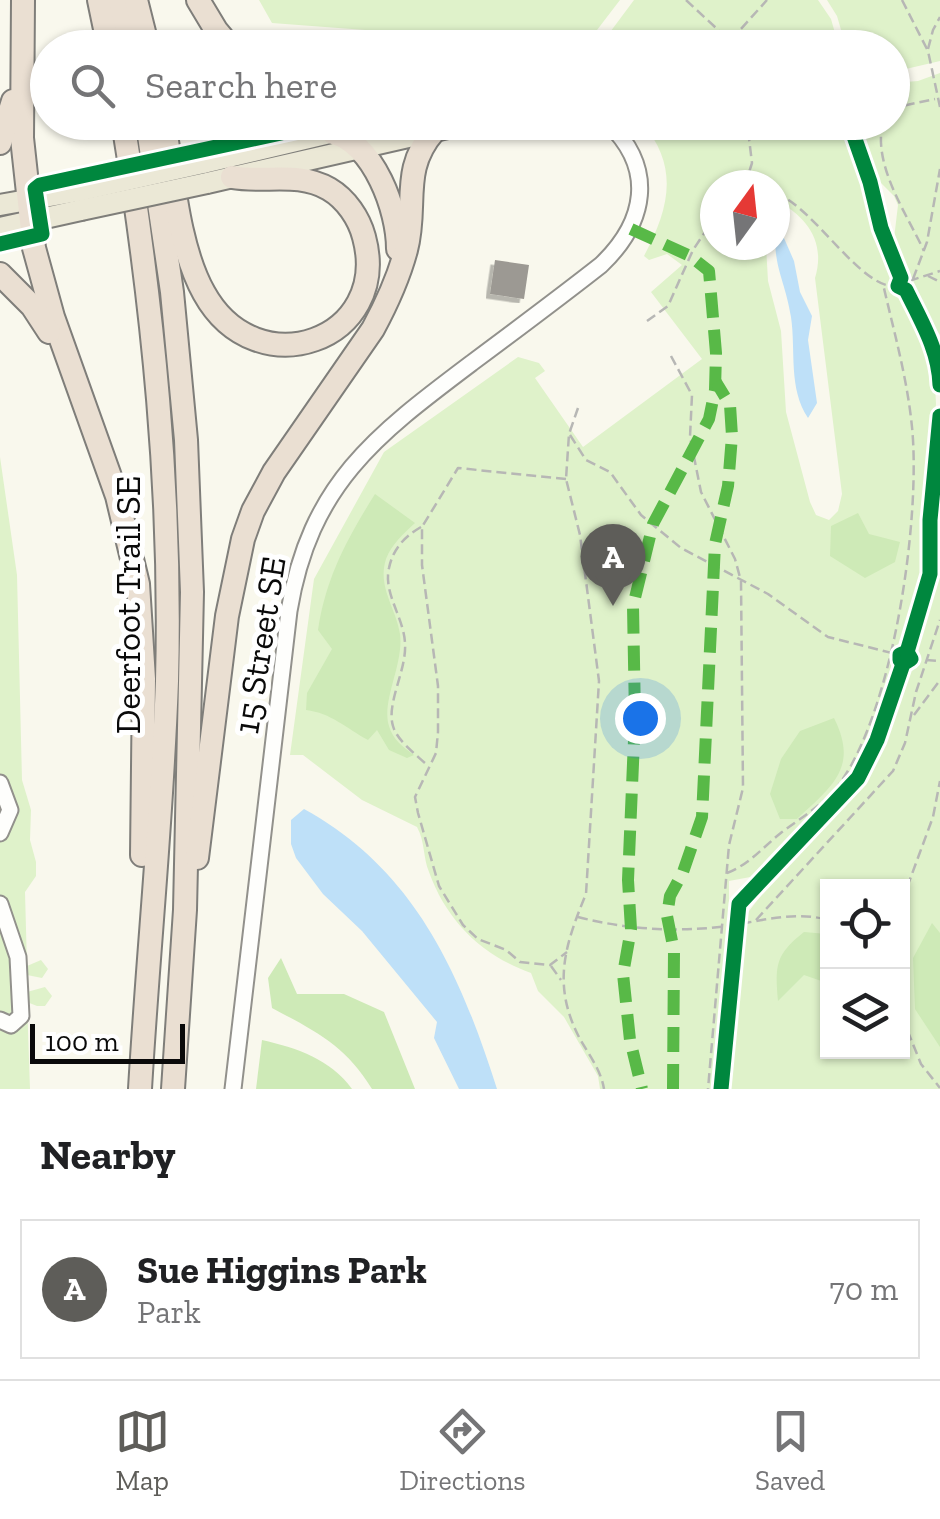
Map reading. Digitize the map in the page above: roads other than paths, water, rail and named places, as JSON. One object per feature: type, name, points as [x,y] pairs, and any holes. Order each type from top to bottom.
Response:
[{"type":"highway","points":[[23,0],[22,138],[29,211],[48,300],[117,496],[138,584],[144,679],[142,892],[150,923]]},
{"type":"highway","points":[[99,0],[105,30]]},
{"type":"highway","points":[[120,0],[127,30]]},
{"type":"highway","points":[[136,0],[144,30]]},
{"type":"highway","points":[[198,0],[216,30]]},
{"type":"highway","points":[[0,143],[24,58]]},
{"type":"highway","name":"Deerfoot Trail SE","points":[[126,140],[151,319],[162,446],[167,678],[140,1089]]},
{"type":"highway","name":"Deerfoot Trail SE","points":[[150,140],[172,292],[187,459],[192,592],[184,910],[173,1089]]},
{"type":"highway","points":[[167,140],[191,262],[211,304],[232,328],[266,344],[284,346],[322,336],[349,315],[365,287],[368,266],[362,226],[343,199],[310,180],[232,176]]},
{"type":"highway","points":[[352,140],[389,203],[398,244],[396,272]]},
{"type":"highway","points":[[184,910],[194,890],[227,616],[253,511],[307,420],[373,329],[385,306],[406,252],[412,176],[418,152],[427,140]]},
{"type":"highway","points":[[0,274],[32,306],[79,386]]},
{"type":"main road","points":[[0,228],[29,211],[205,173],[311,140]]},
{"type":"main road","points":[[205,173],[232,176],[391,140]]},
{"type":"main road","points":[[0,206],[29,211]]},
{"type":"street","name":"15 Street SE","points":[[234,1089],[294,582],[314,523],[340,480],[375,440],[620,248],[640,197],[640,177],[623,140]]},
{"type":"street","points":[[0,782],[10,810],[0,833]]},
{"type":"street","points":[[0,904],[18,957],[21,1016],[11,1025],[0,1020]]},
{"type":"water","points":[[790,252],[800,292],[812,316],[808,340],[817,403],[808,418],[795,382],[791,317],[777,263],[790,260]]},
{"type":"water","points":[[304,809],[376,862],[428,928],[467,1005],[497,1089],[459,1089],[434,1038],[437,1022],[296,858],[291,844],[291,820]]},
{"type":"place","name":"Sue Higgins Park","points":[[613,606]]}]
